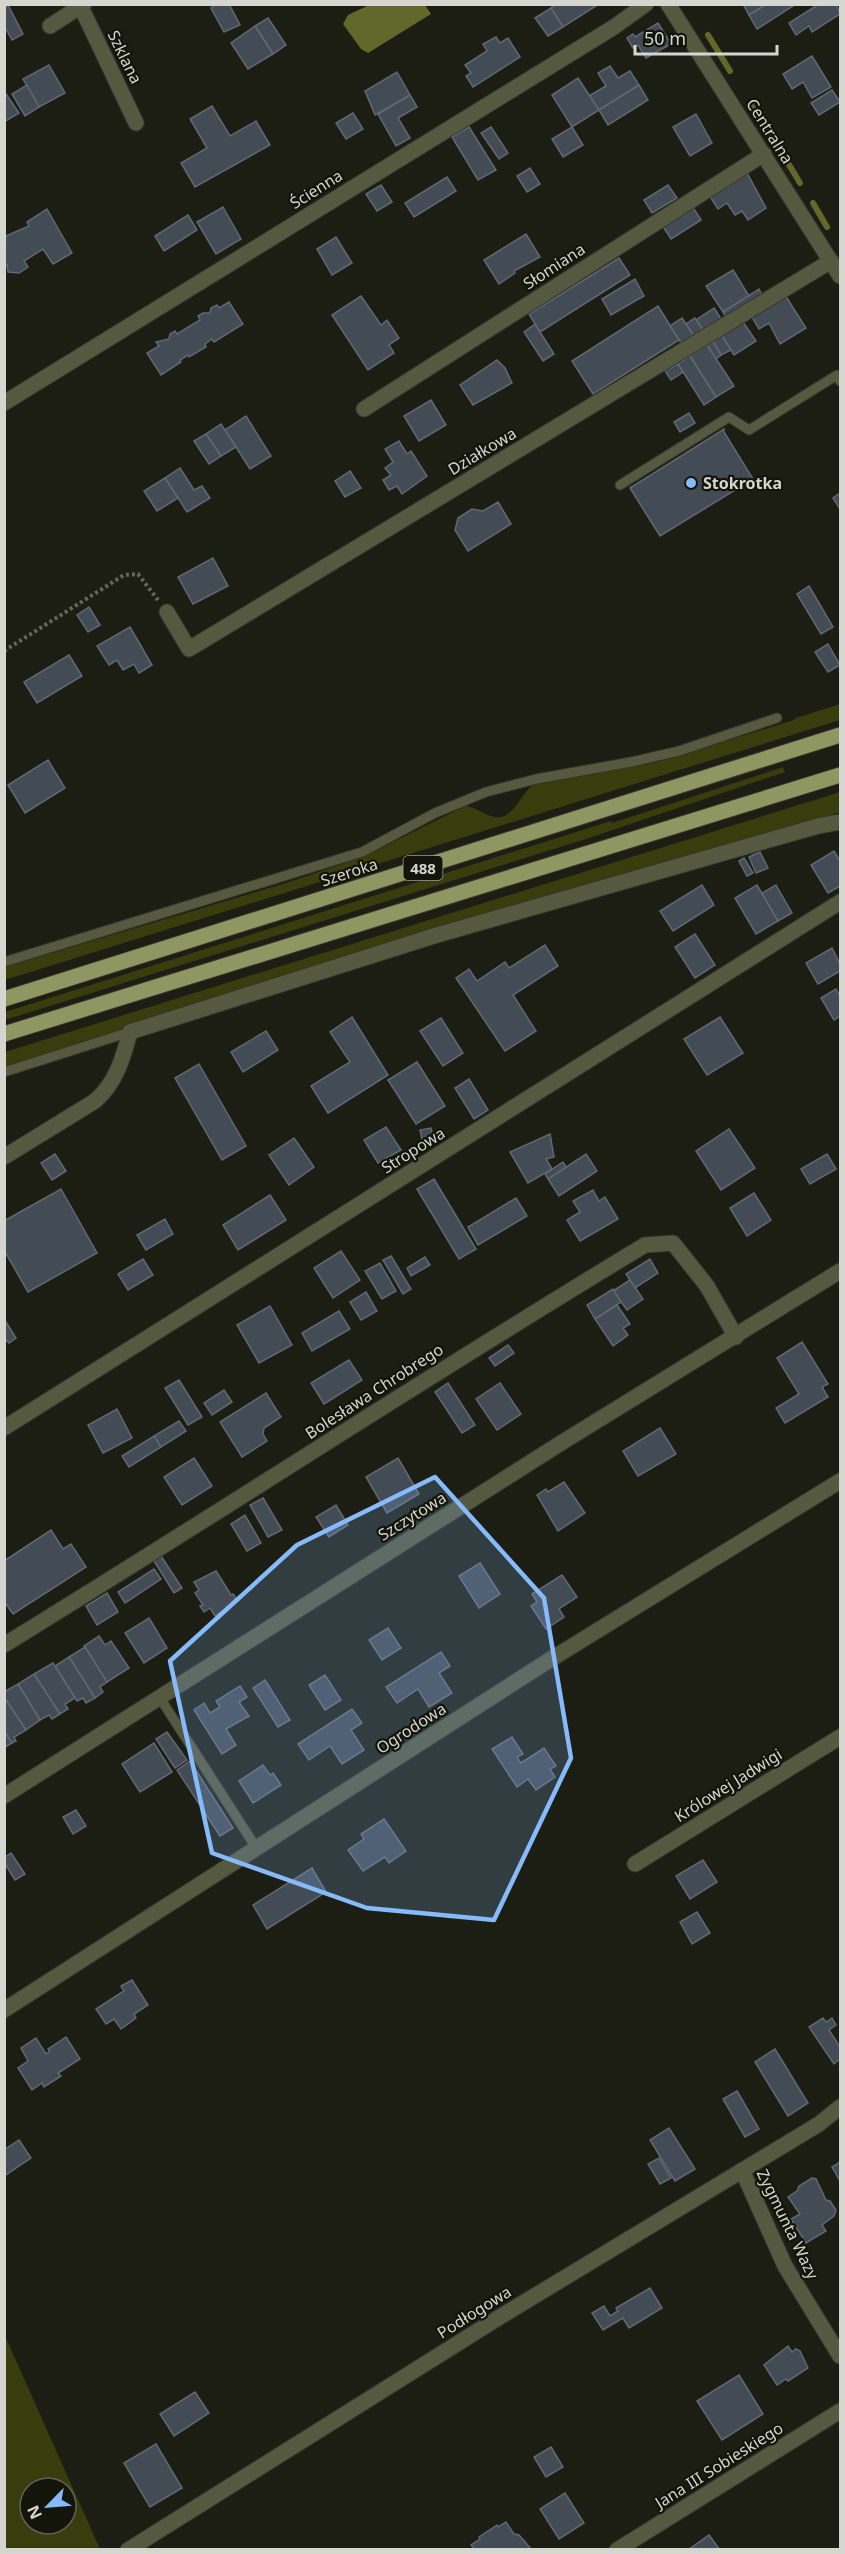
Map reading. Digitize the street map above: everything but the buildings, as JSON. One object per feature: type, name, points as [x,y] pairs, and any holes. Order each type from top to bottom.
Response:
[{"type":"main road","name":"Szeroka","points":[[4,999],[840,735]]},
{"type":"main road","name":"488","points":[[4,1034],[840,775]]},
{"type":"street","name":"Ścienna","points":[[4,403],[604,33],[646,4]]},
{"type":"street","name":"Centralna","points":[[668,4],[840,276]]},
{"type":"street","points":[[50,26],[82,6]]},
{"type":"street","name":"Szklana","points":[[82,6],[136,123]]},
{"type":"street","name":"Słomiana","points":[[364,409],[764,154]]},
{"type":"street","name":"Działkowa","points":[[166,612],[189,649],[831,261]]},
{"type":"street","points":[[4,1157],[104,1094],[117,1072],[130,1032],[437,935],[818,826],[840,822]]},
{"type":"street","name":"Stropowa","points":[[4,1428],[840,902]]},
{"type":"street","name":"Bolesława Chrobrego","points":[[4,1645],[170,1543],[479,1345],[645,1245],[674,1243],[707,1286],[736,1337]]},
{"type":"street","name":"Szczytowa","points":[[4,1796],[561,1443],[736,1337],[840,1270]]},
{"type":"street","name":"Ogrodowa","points":[[4,2010],[548,1661],[840,1481]]},
{"type":"street","name":"Królowej Jadwigi","points":[[635,1864],[840,1737]]},
{"type":"street","name":"Podłogowa","points":[[128,2550],[503,2315],[819,2124],[840,2107]]},
{"type":"street","name":"Zygmunta Wazy","points":[[742,2170],[785,2266],[840,2356]]},
{"type":"street","name":"Jana III Sobieskiego","points":[[617,2550],[840,2411]]},
{"type":"lane","points":[[620,485],[729,417],[750,430],[837,375],[840,381]]},
{"type":"lane","points":[[4,962],[362,852],[435,813],[486,792],[536,779],[679,751],[777,718]]},
{"type":"lane","points":[[4,1072],[130,1032]]},
{"type":"lane","points":[[160,1698],[257,1849]]},
{"type":"path","points":[[4,651],[124,575],[138,574],[166,612]]},
{"type":"highlighted area","points":[[435,1477],[544,1598],[571,1758],[494,1920],[367,1908],[212,1853],[170,1661],[297,1545]]},
{"type":"shaded area","points":[[369,5],[425,5],[431,14],[368,53],[361,49],[343,24],[348,15]]},
{"type":"shaded area","points":[[840,704],[840,720],[5,980],[5,967],[289,882],[363,857],[465,806],[491,816],[505,816],[533,785],[657,762]]},
{"type":"shaded area","points":[[783,767],[785,772],[586,839],[5,1020],[5,1012],[611,821],[612,823]]},
{"type":"shaded area","points":[[840,792],[840,812],[814,821],[226,997],[5,1067],[5,1052]]},
{"type":"shaded area","points":[[4,2336],[67,2476],[18,2476],[18,2536],[78,2536],[78,2500],[100,2549],[5,2549]]},
{"type":"waterway","points":[[708,35],[730,71]]},
{"type":"waterway","points":[[751,105],[772,138]]},
{"type":"waterway","points":[[782,153],[800,183]]},
{"type":"waterway","points":[[813,203],[827,227]]},
{"type":"place","name":"Stokrotka","points":[[691,483]]}]
